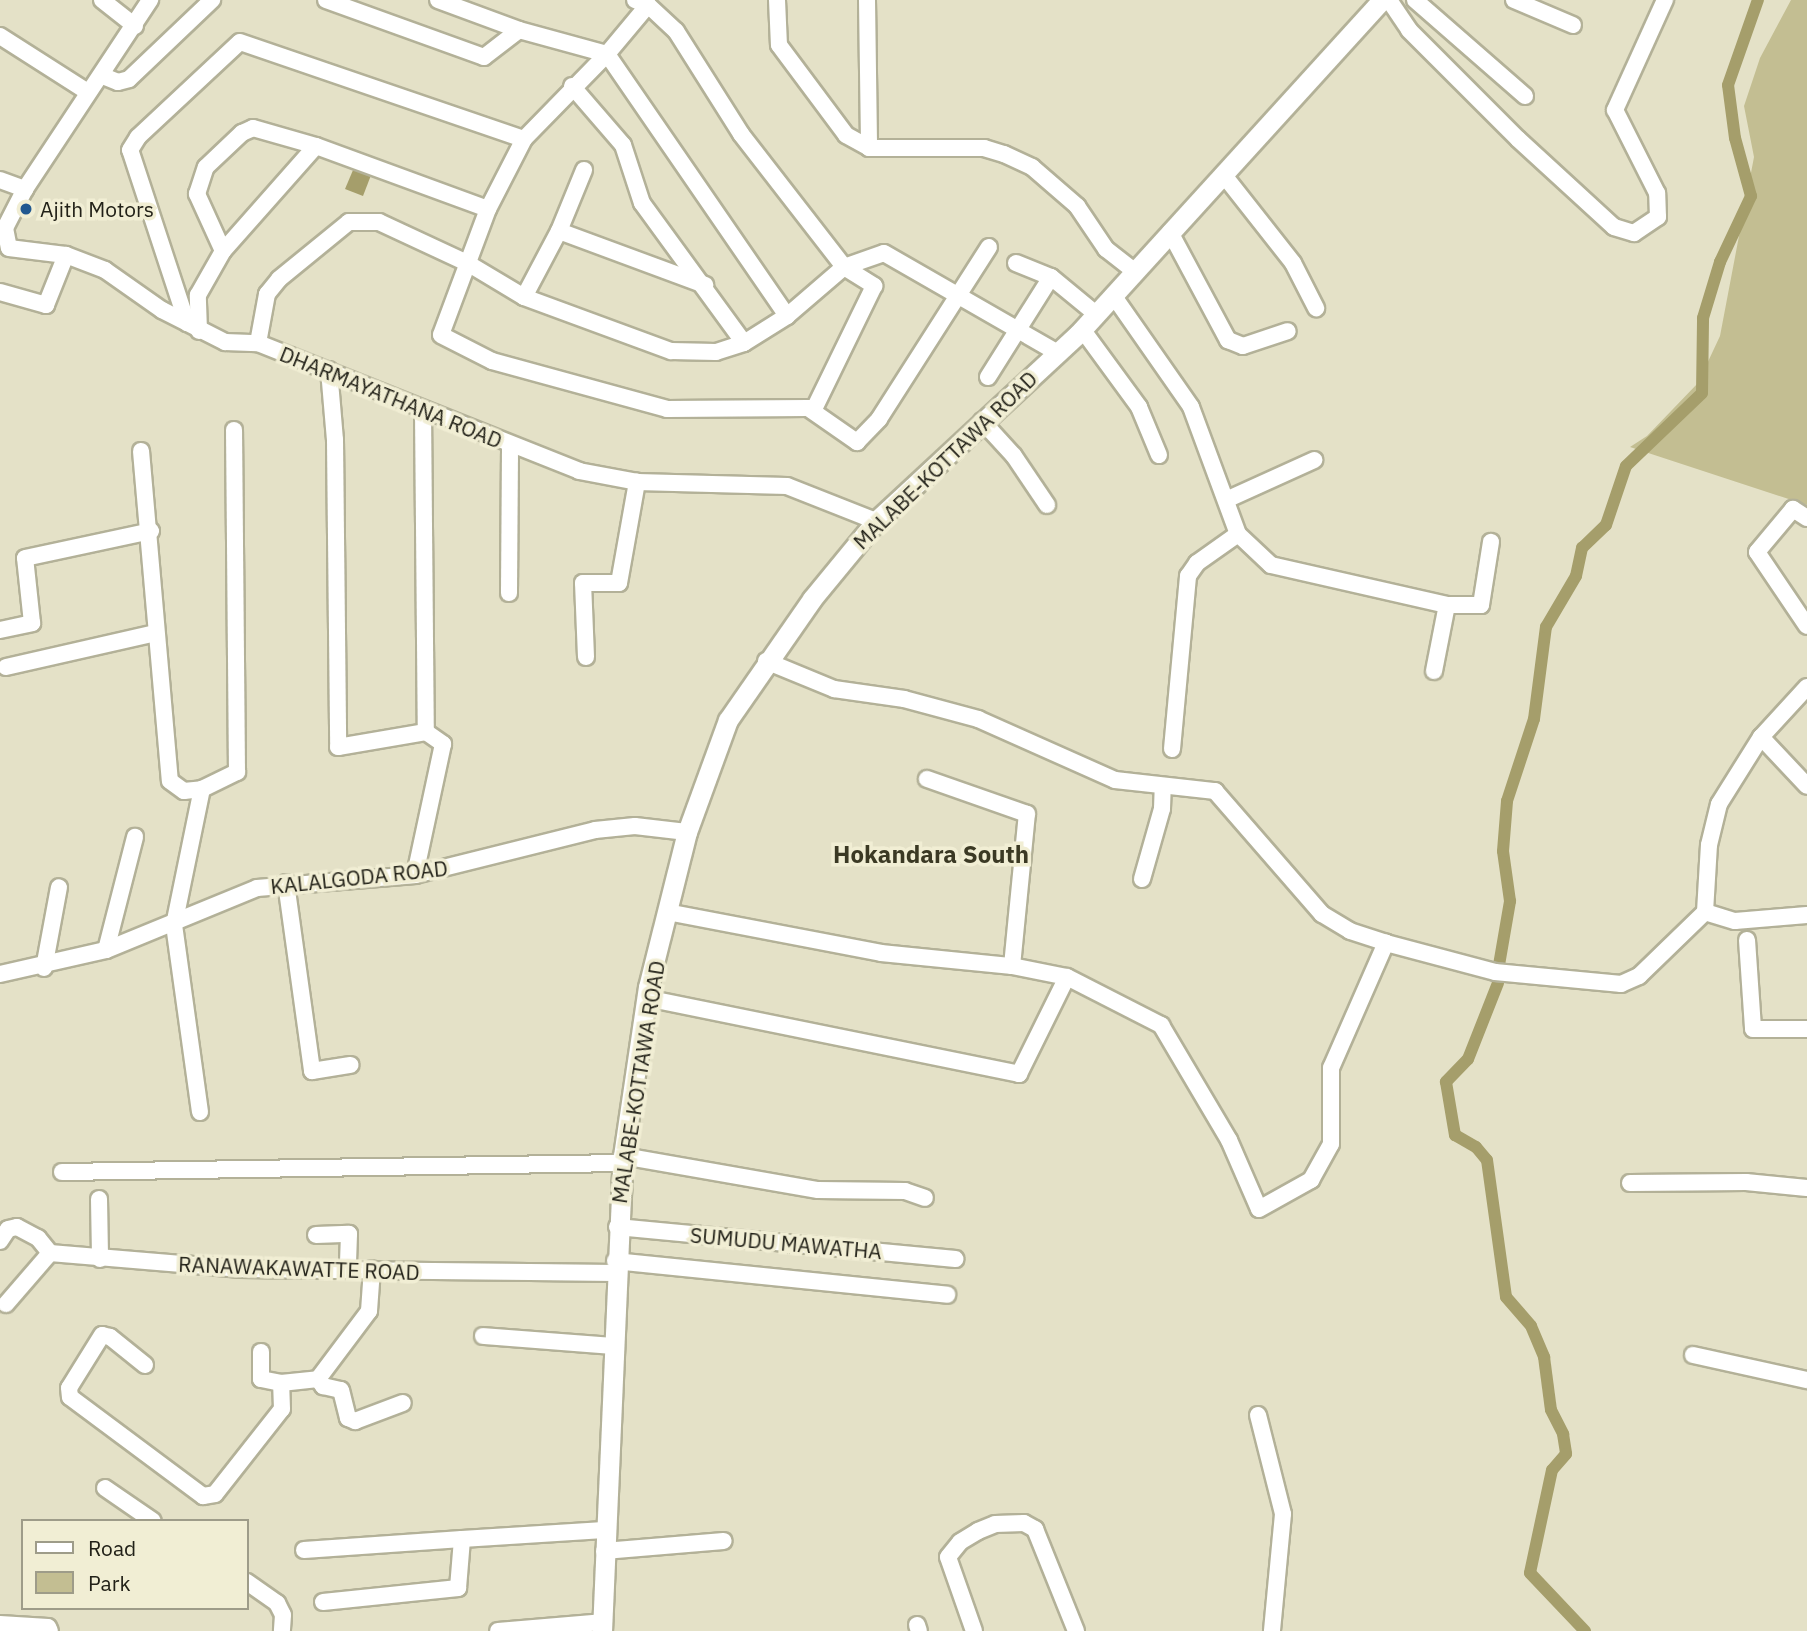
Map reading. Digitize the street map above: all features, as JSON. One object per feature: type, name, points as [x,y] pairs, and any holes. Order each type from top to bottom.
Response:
[{"type":"main road","name":"MALABE-KOTTAWA ROAD","points":[[602,1627],[615,1267],[623,1160],[646,998],[687,832],[729,720],[766,661],[876,521],[1082,329],[1382,0]]},
{"type":"street","points":[[102,0],[135,26]]},
{"type":"street","name":"DHARMAYATHANA ROAD","points":[[150,0],[103,76],[88,92],[25,188],[5,228],[4,246],[66,255],[105,271],[193,327],[225,342],[258,343],[510,446],[579,471],[637,482],[787,486],[876,521]]},
{"type":"street","points":[[103,76],[118,82],[128,79],[212,0]]},
{"type":"street","points":[[326,0],[484,57],[519,30]]},
{"type":"street","points":[[438,0],[519,30],[607,54],[787,317]]},
{"type":"street","points":[[777,0],[779,45],[846,135],[869,148],[984,148],[1032,167],[1077,206],[1107,249],[1135,272]]},
{"type":"street","points":[[867,0],[869,148]]},
{"type":"street","points":[[1389,0],[1409,30],[1518,139],[1614,227],[1634,233],[1658,217],[1657,193],[1615,110],[1661,2]]},
{"type":"street","points":[[1415,0],[1525,96]]},
{"type":"street","points":[[1514,0],[1573,25]]},
{"type":"street","points":[[813,411],[874,286],[844,267],[741,134],[676,31],[642,2],[607,54],[572,86],[524,139],[488,209],[441,335],[492,361],[667,409],[813,411],[857,442],[879,419],[957,293],[989,247]]},
{"type":"street","points":[[0,36],[88,92]]},
{"type":"street","points":[[193,327],[130,150],[138,136],[240,42],[524,139]]},
{"type":"street","points":[[572,86],[623,145],[642,203],[705,285],[744,343]]},
{"type":"street","points":[[223,251],[197,194],[206,167],[253,128],[316,146],[488,209]]},
{"type":"street","points":[[193,327],[198,295],[223,251],[316,146]]},
{"type":"street","points":[[524,297],[559,231],[584,170]]},
{"type":"street","points":[[1223,174],[1293,263],[1316,308]]},
{"type":"street","points":[[0,180],[25,188]]},
{"type":"street","points":[[258,343],[267,294],[279,279],[349,222],[379,222],[469,264],[524,297],[671,351],[716,352],[744,343],[787,317],[844,267],[884,253],[1056,352]]},
{"type":"street","points":[[559,231],[705,285]]},
{"type":"street","points":[[1170,232],[1228,340],[1242,346],[1288,331]]},
{"type":"street","points":[[0,292],[46,305],[66,255]]},
{"type":"street","points":[[1016,263],[1051,277],[1096,314]]},
{"type":"street","points":[[988,377],[1051,277]]},
{"type":"street","points":[[1113,296],[1191,407],[1238,534],[1271,565],[1447,605],[1481,605],[1491,542]]},
{"type":"street","points":[[1082,329],[1139,407],[1159,455]]},
{"type":"street","points":[[329,370],[335,440],[338,747],[426,732],[443,744],[415,875]]},
{"type":"street","points":[[423,411],[426,732]]},
{"type":"street","points":[[982,421],[1014,456],[1047,505]]},
{"type":"street","points":[[141,452],[151,531],[156,633],[170,781],[184,792],[202,789],[237,772],[234,430]]},
{"type":"street","points":[[509,593],[510,446]]},
{"type":"street","points":[[1226,499],[1314,460]]},
{"type":"street","points":[[586,657],[583,583],[619,583],[637,482]]},
{"type":"street","points":[[1807,518],[1793,509],[1757,552],[1807,626]]},
{"type":"street","points":[[0,630],[32,623],[24,558],[151,531]]},
{"type":"street","points":[[1172,749],[1188,576],[1196,563],[1238,534]]},
{"type":"street","points":[[1434,671],[1447,605]]},
{"type":"street","points":[[6,667],[156,633]]},
{"type":"street","points":[[766,661],[834,689],[904,699],[978,719],[1115,780],[1215,791],[1322,914],[1350,932],[1495,972],[1621,984],[1639,976],[1704,912],[1709,845],[1719,804],[1761,737],[1803,695]]},
{"type":"street","points":[[1761,737],[1807,786]]},
{"type":"street","points":[[927,779],[1027,814],[1012,966]]},
{"type":"street","points":[[1142,879],[1162,809],[1163,786]]},
{"type":"street","points":[[200,1112],[174,925],[202,789]]},
{"type":"street","name":"KALALGODA ROAD","points":[[0,974],[44,968],[106,950],[174,925],[214,902],[286,883],[415,875],[595,830],[635,826],[687,832]]},
{"type":"street","points":[[106,950],[135,836]]},
{"type":"street","points":[[286,883],[313,1071],[351,1065]]},
{"type":"street","points":[[44,968],[59,887]]},
{"type":"street","points":[[667,912],[881,953],[1012,966],[1067,977],[1161,1025],[1229,1140],[1259,1209],[1311,1180],[1331,1144],[1331,1068],[1386,943]]},
{"type":"street","points":[[1704,912],[1735,921],[1807,915]]},
{"type":"street","points":[[1747,940],[1753,1029],[1807,1029]]},
{"type":"street","points":[[646,998],[1019,1074],[1067,977]]},
{"type":"street","points":[[62,1172],[623,1160],[818,1190],[905,1191],[925,1198]]},
{"type":"street","points":[[1630,1183],[1746,1182],[1807,1188]]},
{"type":"street","points":[[99,1199],[100,1259]]},
{"type":"street","points":[[0,1241],[8,1229],[17,1227],[38,1238],[50,1253],[6,1304]]},
{"type":"street","name":"SUMUDU MAWATHA","points":[[617,1227],[955,1259]]},
{"type":"street","points":[[316,1234],[349,1234],[348,1269]]},
{"type":"street","name":"RANAWAKAWATTE ROAD","points":[[50,1253],[241,1269],[615,1267],[947,1295]]},
{"type":"street","points":[[261,1352],[261,1379],[281,1383],[318,1379],[369,1311],[372,1269]]},
{"type":"street","points":[[145,1365],[110,1337],[102,1335],[69,1388],[71,1397],[203,1496],[215,1494],[282,1409],[281,1383]]},
{"type":"street","points":[[483,1336],[612,1346]]},
{"type":"street","points":[[1693,1355],[1807,1380]]},
{"type":"street","points":[[318,1379],[323,1386],[341,1390],[348,1418],[355,1421],[403,1404]]},
{"type":"street","points":[[1258,1415],[1283,1514],[1272,1631]]},
{"type":"street","points":[[105,1488],[150,1519]]},
{"type":"street","points":[[974,1631],[948,1557],[960,1542],[978,1531],[995,1524],[1024,1523],[1035,1529],[1076,1631]]},
{"type":"street","points":[[304,1550],[604,1530]]},
{"type":"street","points":[[323,1602],[458,1588],[462,1539]]},
{"type":"street","points":[[604,1551],[724,1541]]},
{"type":"street","points":[[248,1583],[277,1603],[284,1615],[282,1631]]},
{"type":"street","points":[[0,1624],[48,1627],[50,1631]]},
{"type":"street","points":[[498,1631],[602,1627]]},
{"type":"green space","points":[[1791,0],[1807,0],[1807,505],[1630,447],[1647,436],[1698,383],[1720,336],[1754,157],[1744,106],[1760,58]]},
{"type":"shaded area","points":[[356,163],[373,170],[363,196],[345,189]]},
{"type":"waterway","points":[[1499,965],[1510,901],[1503,851],[1507,801],[1534,719],[1546,627],[1576,576],[1582,548],[1606,525],[1626,466],[1702,393],[1703,318],[1720,262],[1751,196],[1735,138],[1728,85],[1758,0]]},
{"type":"waterway","points":[[1498,983],[1468,1059],[1446,1082],[1455,1135],[1476,1147],[1487,1160],[1506,1297],[1531,1326],[1544,1357],[1551,1410],[1563,1434],[1566,1454],[1552,1470],[1530,1573],[1585,1631]]},
{"type":"place","name":"Ajith Motors","points":[[26,209]]},
{"type":"district","name":"Hokandara South","points":[[931,855]]}]
